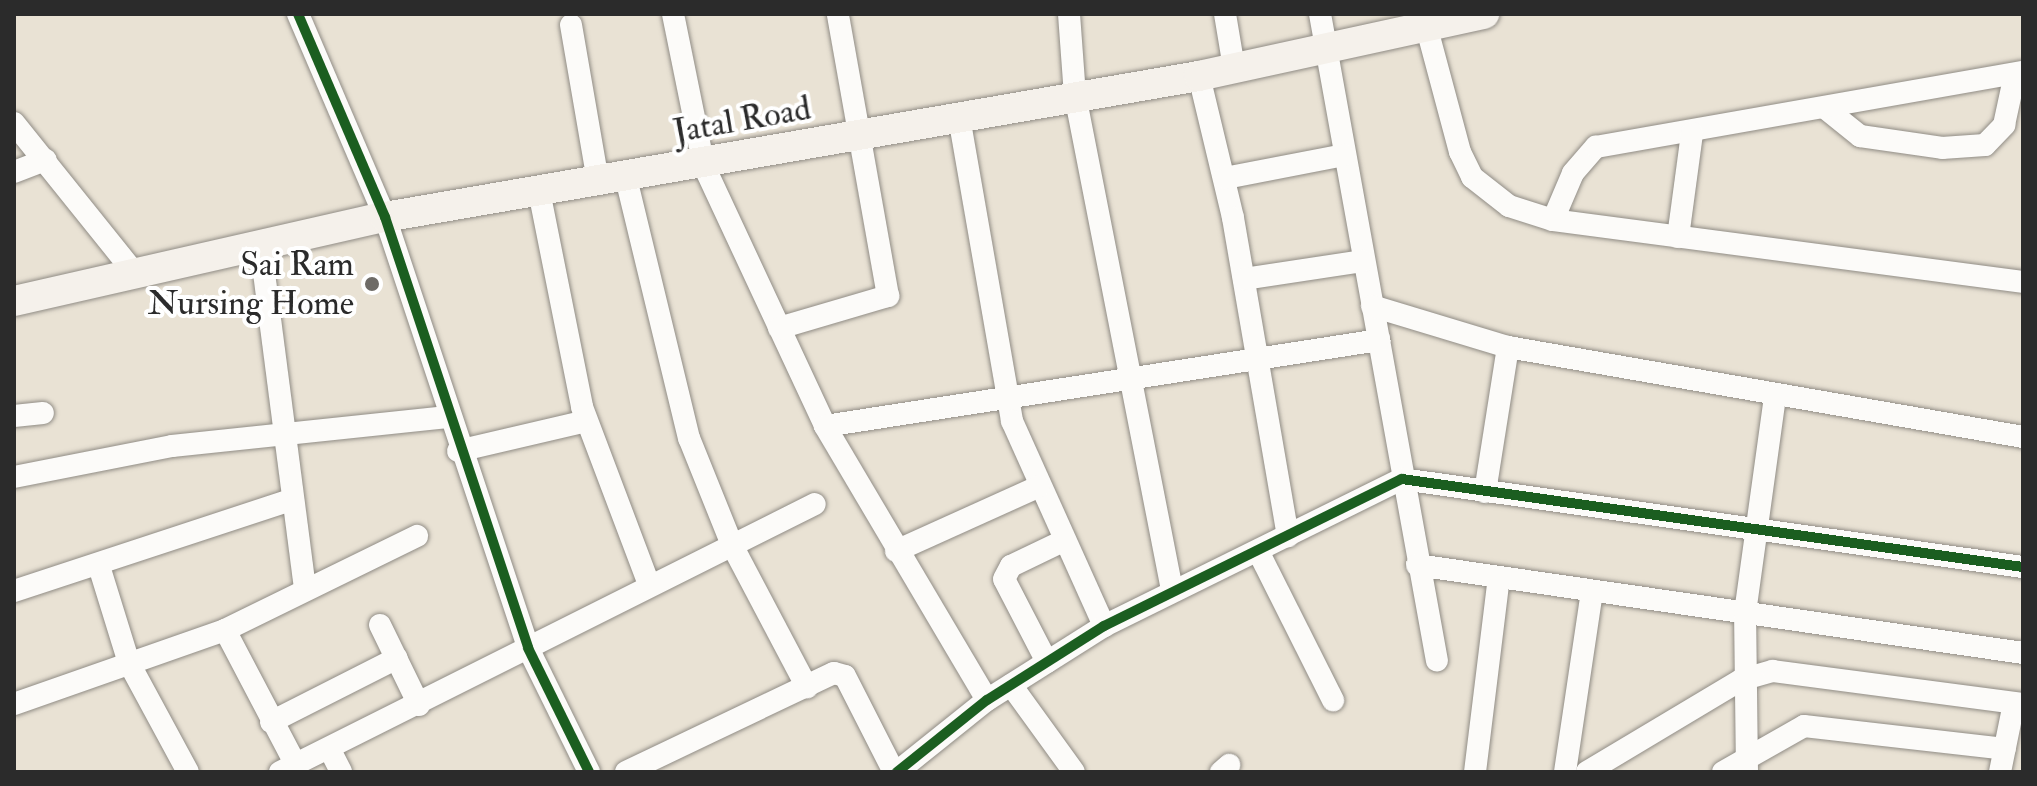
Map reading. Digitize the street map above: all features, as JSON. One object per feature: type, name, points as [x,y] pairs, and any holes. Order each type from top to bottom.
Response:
[{"type":"main road","name":"Jatal Road","points":[[14,301],[132,270],[385,217],[704,166],[1075,95],[1199,76],[1484,14]]},
{"type":"street","points":[[298,14],[385,217],[458,451],[528,648],[589,772]]},
{"type":"street","points":[[673,14],[704,166],[825,426],[896,551],[987,700]]},
{"type":"street","points":[[779,328],[888,296],[838,14]]},
{"type":"street","points":[[1069,14],[1075,95],[1172,590]]},
{"type":"street","points":[[1225,14],[1234,68]]},
{"type":"street","points":[[1320,14],[1417,565],[1437,661]]},
{"type":"street","points":[[571,25],[673,389],[732,545],[807,687]]},
{"type":"street","points":[[1426,25],[1472,177],[1509,206],[1553,220],[2023,282]]},
{"type":"street","points":[[1553,220],[1573,173],[1596,147],[1692,133],[1825,108],[2019,73],[2004,125],[1985,145],[1942,148],[1860,136],[1825,108]]},
{"type":"street","points":[[1199,76],[1225,178],[1288,536]]},
{"type":"street","points":[[959,117],[1008,397],[1038,487],[1104,626]]},
{"type":"street","points":[[14,123],[132,270]]},
{"type":"street","points":[[1678,237],[1692,133]]},
{"type":"street","points":[[1225,178],[1344,155]]},
{"type":"street","points":[[14,172],[46,160]]},
{"type":"street","points":[[539,191],[587,421],[649,584]]},
{"type":"street","points":[[260,242],[291,500],[305,588]]},
{"type":"street","points":[[1244,279],[1363,261]]},
{"type":"street","points":[[1372,306],[1508,347],[2023,437]]},
{"type":"street","points":[[825,426],[1258,363],[1379,340]]},
{"type":"street","points":[[1485,492],[1508,347]]},
{"type":"street","points":[[1747,764],[1741,680],[1745,613],[1775,396]]},
{"type":"street","points":[[14,416],[43,413]]},
{"type":"street","points":[[14,477],[283,431],[447,417]]},
{"type":"street","points":[[458,451],[587,421]]},
{"type":"street","points":[[626,772],[834,673],[845,676],[895,772],[987,700],[1104,626],[1172,590],[1259,553],[1402,479],[2023,567]]},
{"type":"street","points":[[896,551],[1038,487]]},
{"type":"street","points":[[14,591],[99,566],[291,500]]},
{"type":"street","points":[[225,630],[271,722],[288,768],[336,762],[419,705],[649,584],[815,504]]},
{"type":"street","points":[[14,704],[225,630],[305,588],[417,536]]},
{"type":"street","points":[[1047,662],[1004,579],[1011,566],[1063,541]]},
{"type":"street","points":[[1259,553],[1333,700]]},
{"type":"street","points":[[1417,565],[2023,653]]},
{"type":"street","points":[[99,566],[129,663],[188,772]]},
{"type":"street","points":[[1475,772],[1499,577]]},
{"type":"street","points":[[1565,772],[1592,592]]},
{"type":"street","points":[[380,625],[419,705]]},
{"type":"street","points":[[271,722],[397,658]]},
{"type":"street","points":[[1587,772],[1741,680],[1790,673],[2018,703],[2000,772]]},
{"type":"street","points":[[1011,685],[1074,772]]},
{"type":"street","points":[[1723,772],[1747,764],[1804,726],[2005,749]]},
{"type":"cycle path","points":[[298,14],[385,217],[528,648],[589,772]]},
{"type":"cycle path","points":[[897,772],[987,700],[1104,626],[1402,479],[2023,567]]},
{"type":"place","name":"Sai Ram Nursing Home","points":[[372,284]]}]
